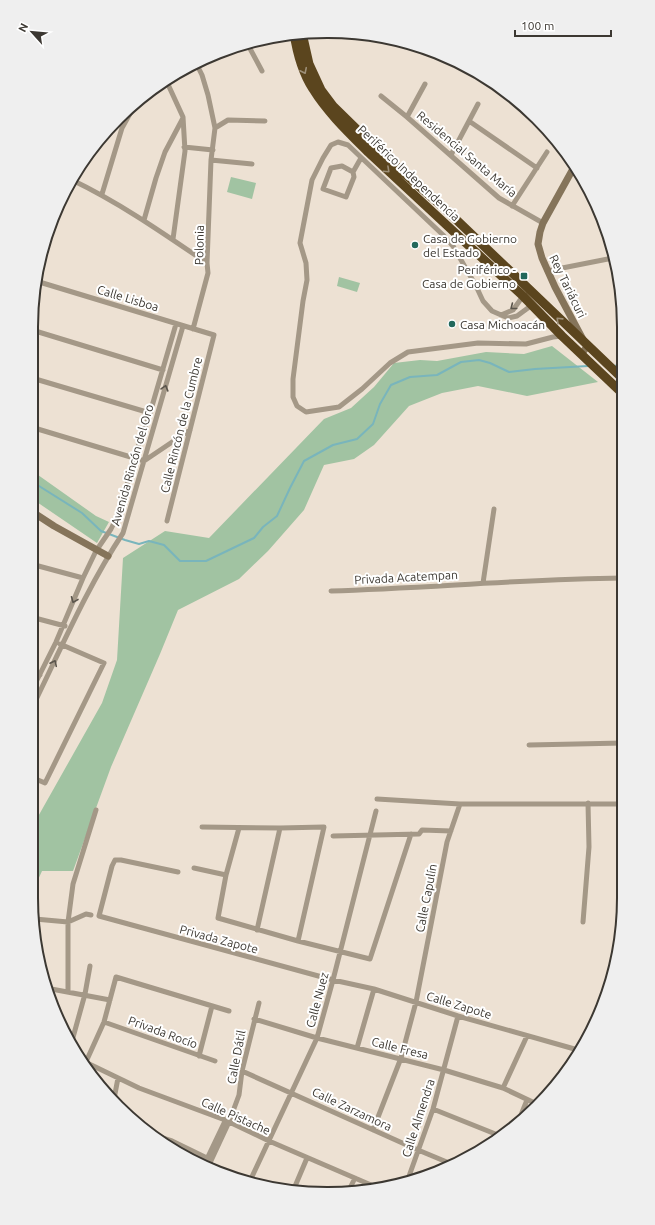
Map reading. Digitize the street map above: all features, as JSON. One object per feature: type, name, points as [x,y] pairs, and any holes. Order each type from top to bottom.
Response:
[{"type":"highway","name":"Periférico Independencia","points":[[303,39],[309,64],[321,90],[333,106],[381,153],[443,207],[585,353],[597,369],[617,388]]},
{"type":"highway","name":"Periférico Independencia","points":[[295,40],[301,65],[313,89],[344,128],[523,296],[562,336],[585,353],[602,361],[617,374]]},
{"type":"street","points":[[250,49],[262,71]]},
{"type":"street","name":"Polonia","points":[[193,329],[208,273],[207,263],[211,160],[215,128],[208,95],[199,68]]},
{"type":"street","points":[[407,116],[425,84]]},
{"type":"street","points":[[169,86],[183,117],[184,147],[173,239]]},
{"type":"street","name":"Residencial Santa María","points":[[381,96],[407,116],[500,198],[543,222]]},
{"type":"street","points":[[451,155],[478,104]]},
{"type":"street","points":[[144,220],[163,159],[183,117]]},
{"type":"street","points":[[102,194],[122,128],[127,119]]},
{"type":"street","points":[[215,128],[228,120],[265,121]]},
{"type":"street","points":[[469,121],[537,168]]},
{"type":"street","points":[[532,305],[517,316],[508,318],[492,311],[483,301],[453,246],[348,145],[338,142],[331,145],[312,180],[300,243],[306,263],[307,280],[293,380],[293,397],[297,406],[306,412],[339,407],[362,390],[390,363],[408,352],[478,343],[526,344],[562,336]]},
{"type":"street","points":[[184,147],[212,150]]},
{"type":"street","points":[[512,206],[547,152]]},
{"type":"street","points":[[353,172],[342,166],[331,168],[323,189],[346,197],[354,177],[353,172],[362,158]]},
{"type":"street","points":[[211,160],[252,164]]},
{"type":"street","name":"Rey Tariácuri","points":[[571,172],[543,222],[538,244],[548,271],[571,319],[585,353]]},
{"type":"street","points":[[77,182],[102,194],[144,220],[207,263]]},
{"type":"street","points":[[548,271],[608,259]]},
{"type":"street","name":"Calle Lisboa","points":[[42,283],[214,335]]},
{"type":"street","points":[[501,315],[513,310],[523,296]]},
{"type":"street","name":"Avenida Rincón del Oro","points":[[38,679],[96,551],[111,529],[120,511],[134,458],[150,413],[176,324]]},
{"type":"street","name":"Avenida Rincón del Oro","points":[[38,695],[108,556],[123,534],[183,326]]},
{"type":"street","points":[[38,332],[163,370]]},
{"type":"street","name":"Calle Rincón de la Cumbre","points":[[167,521],[214,335]]},
{"type":"street","points":[[38,380],[150,413]]},
{"type":"street","points":[[38,429],[144,461],[190,430]]},
{"type":"street","points":[[483,583],[494,509]]},
{"type":"street","points":[[38,515],[96,551],[108,556]]},
{"type":"street","points":[[38,566],[83,578]]},
{"type":"street","name":"Privada Acatempan","points":[[331,591],[617,578]]},
{"type":"street","points":[[38,619],[71,627]]},
{"type":"street","points":[[38,780],[45,783],[104,663],[56,642]]},
{"type":"street","points":[[529,745],[617,743]]},
{"type":"street","points":[[377,799],[460,804],[617,804]]},
{"type":"street","points":[[583,922],[589,847],[588,803]]},
{"type":"street","name":"Calle Capulín","points":[[373,1130],[401,1058],[416,1002],[447,842],[460,804]]},
{"type":"street","points":[[68,992],[68,922],[73,884],[96,810]]},
{"type":"street","name":"Calle Nuez","points":[[251,1177],[317,1038],[376,811]]},
{"type":"street","points":[[202,827],[324,827],[298,941]]},
{"type":"street","points":[[239,828],[226,875],[218,918],[256,930],[370,959],[411,834]]},
{"type":"street","points":[[256,930],[280,828]]},
{"type":"street","points":[[333,836],[419,834],[422,830],[451,831]]},
{"type":"street","name":"Privada Zapote","points":[[178,872],[122,860],[115,860],[112,866],[100,916],[333,980]]},
{"type":"street","points":[[194,868],[226,875]]},
{"type":"street","points":[[39,919],[68,922],[86,914],[91,915]]},
{"type":"street","points":[[73,1036],[85,994],[90,966]]},
{"type":"street","points":[[87,1058],[104,1022],[116,976],[229,1011]]},
{"type":"street","name":"Calle Zapote","points":[[333,980],[374,989],[458,1016],[574,1049]]},
{"type":"street","points":[[53,989],[85,994],[110,1000]]},
{"type":"street","points":[[357,1048],[374,989]]},
{"type":"street","name":"Calle Dátil","points":[[208,1161],[227,1121],[232,1114],[239,1095],[242,1071],[259,1003]]},
{"type":"street","points":[[199,1056],[212,1006]]},
{"type":"street","name":"Calle Almendra","points":[[409,1175],[433,1109],[458,1016]]},
{"type":"street","name":"Calle Fresa","points":[[254,1019],[317,1038],[444,1070],[503,1088],[532,1102]]},
{"type":"street","name":"Privada Rocío","points":[[104,1022],[215,1061]]},
{"type":"street","points":[[503,1088],[527,1036]]},
{"type":"street","name":"Calle Pistache","points":[[93,1067],[138,1088],[227,1121],[307,1158],[369,1184]]},
{"type":"street","name":"Calle Zarzamora","points":[[242,1071],[446,1162]]},
{"type":"street","points":[[115,1093],[118,1078]]},
{"type":"street","points":[[523,1111],[527,1100]]},
{"type":"street","points":[[433,1109],[494,1134]]},
{"type":"street","points":[[172,1141],[201,1158]]},
{"type":"street","points":[[295,1185],[307,1158]]},
{"type":"street","points":[[351,1186],[355,1178]]},
{"type":"green space","points":[[231,177],[256,183],[252,199],[227,192]]},
{"type":"green space","points":[[339,277],[360,283],[357,292],[337,286]]},
{"type":"green space","points":[[552,346],[598,382],[527,396],[478,386],[442,393],[409,406],[374,445],[354,459],[324,465],[304,510],[268,551],[239,579],[178,610],[111,767],[73,871],[42,871],[38,880],[38,817],[102,703],[117,660],[123,558],[165,531],[209,538],[324,419],[351,408],[374,387],[394,363],[420,360],[437,361],[486,352],[524,354]]},
{"type":"green space","points":[[38,475],[96,516],[109,522],[97,543],[38,503]]},
{"type":"waterway","points":[[38,485],[82,513],[101,531],[139,544],[149,541],[164,545],[180,561],[206,561],[254,538],[263,527],[277,516],[304,461],[333,445],[357,439],[373,424],[380,404],[391,385],[410,377],[437,375],[461,362],[479,360],[490,363],[509,372],[588,366]]},
{"type":"waterway","points":[[613,366],[617,366]]},
{"type":"place","name":"Casa de Gobierno del Estado","points":[[415,245]]},
{"type":"place","name":"Periférico - Casa de Gobierno","points":[[524,276]]},
{"type":"place","name":"Casa Michoacán","points":[[452,324]]}]
